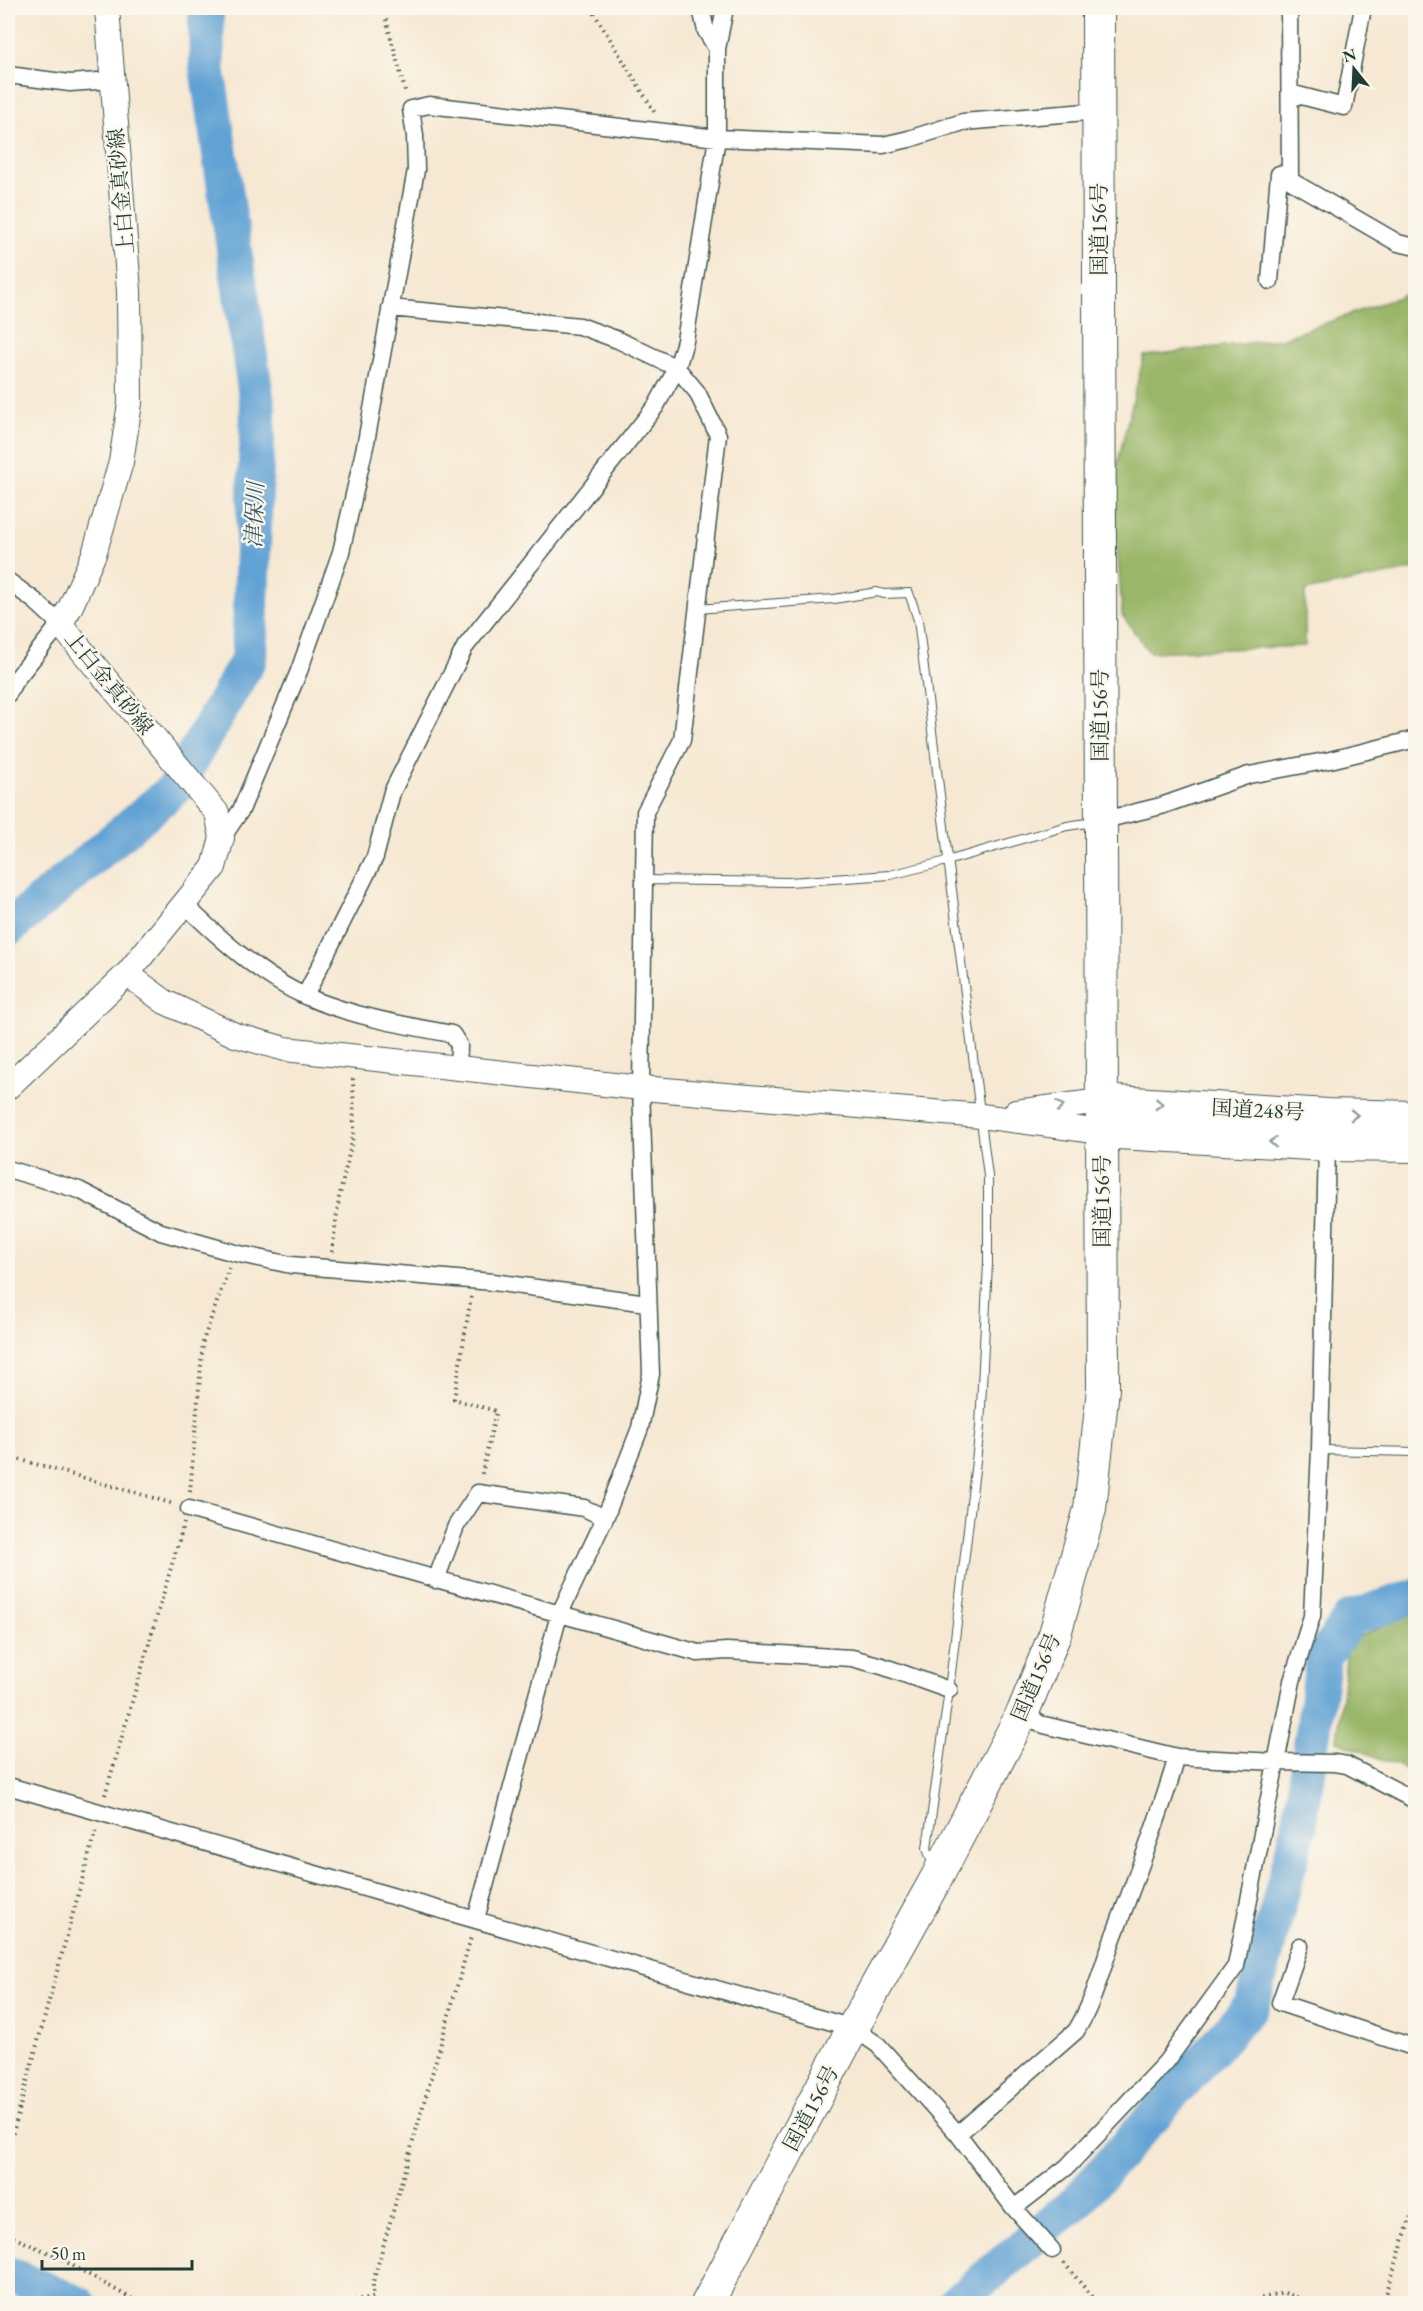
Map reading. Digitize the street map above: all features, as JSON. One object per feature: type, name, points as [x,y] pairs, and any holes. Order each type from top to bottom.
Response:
[{"type":"highway","name":"国道156号","points":[[707,2304],[853,2028],[937,1877],[1023,1712],[1055,1634],[1090,1509],[1103,1389],[1098,8]]},
{"type":"highway","name":"国道248号","points":[[1101,1101],[1328,1115],[1416,1117]]},
{"type":"highway","name":"国道248号","points":[[1101,1132],[1327,1145],[1416,1146]]},
{"type":"main road","name":"上白金真砂線","points":[[8,1087],[127,974],[214,867],[222,838],[217,813],[65,629],[70,608],[94,554],[121,462],[130,404],[129,291],[107,8]]},
{"type":"main road","points":[[127,974],[165,1002],[235,1035],[285,1049],[640,1088],[981,1116],[1101,1132]]},
{"type":"main road","points":[[981,1116],[1101,1101]]},
{"type":"street","points":[[701,8],[706,31],[717,49]]},
{"type":"street","points":[[305,996],[375,857],[392,792],[465,647],[656,406],[677,368],[685,341],[717,138],[717,49],[725,8]]},
{"type":"street","points":[[1289,8],[1290,180]]},
{"type":"street","points":[[1290,93],[1344,107],[1363,8]]},
{"type":"street","points":[[8,75],[70,83],[112,80]]},
{"type":"street","points":[[222,838],[246,800],[299,671],[340,552],[366,442],[416,170],[415,136],[411,110],[429,105],[717,138],[883,145],[963,122],[1099,111]]},
{"type":"street","points":[[1270,281],[1280,174],[1398,243],[1416,247]]},
{"type":"street","points":[[390,308],[580,326],[618,340],[677,368],[697,392],[718,435],[682,740],[645,812],[640,1088],[651,1374],[640,1428],[605,1518],[559,1615],[476,1919]]},
{"type":"street","points":[[8,581],[65,629],[14,682],[8,694]]},
{"type":"street","points":[[1100,821],[1161,806],[1248,775],[1330,760],[1416,739]]},
{"type":"street","points":[[184,904],[251,962],[285,986],[305,996],[353,1013],[452,1034],[459,1045],[458,1069]]},
{"type":"street","points":[[1018,2212],[1067,2167],[1166,2062],[1236,1966],[1280,1762],[1292,1681],[1312,1616],[1320,1450],[1327,1145]]},
{"type":"street","points":[[8,1168],[79,1190],[160,1232],[235,1253],[291,1265],[493,1282],[647,1303]]},
{"type":"street","points":[[436,1580],[456,1526],[478,1493],[584,1508],[605,1518]]},
{"type":"street","points":[[189,1509],[698,1653],[727,1651],[852,1659],[882,1666],[949,1690]]},
{"type":"street","points":[[1023,1712],[1040,1724],[1177,1757],[1347,1765],[1416,1801]]},
{"type":"street","points":[[958,2134],[1076,2031],[1089,2009],[1161,1812],[1177,1757]]},
{"type":"street","points":[[8,1786],[853,2028],[878,2045],[958,2134],[1018,2212],[1052,2250]]},
{"type":"street","points":[[1300,1946],[1280,2003],[1416,2048]]},
{"type":"lane","points":[[697,609],[834,598],[877,592],[909,593],[918,620],[988,1176],[988,1263],[980,1427],[949,1690],[927,1848],[937,1877]]},
{"type":"lane","points":[[643,880],[789,882],[890,875],[1067,826],[1100,821]]},
{"type":"lane","points":[[1320,1450],[1416,1452]]},
{"type":"path","points":[[383,8],[411,110]]},
{"type":"path","points":[[591,8],[658,117],[660,131]]},
{"type":"path","points":[[330,1269],[339,1198],[354,1132],[353,1057]]},
{"type":"path","points":[[8,2151],[100,1813],[189,1509],[203,1341],[235,1253]]},
{"type":"path","points":[[473,1282],[466,1340],[454,1399],[496,1411],[478,1493]]},
{"type":"path","points":[[8,1456],[189,1509]]},
{"type":"path","points":[[330,2304],[373,2297],[373,2282],[476,1919]]},
{"type":"path","points":[[1383,2304],[1416,2200]]},
{"type":"path","points":[[8,2235],[54,2255],[141,2304]]},
{"type":"path","points":[[1052,2250],[1098,2304]]},
{"type":"path","points":[[1238,2304],[1284,2293],[1319,2304]]},
{"type":"green space","points":[[1415,291],[1415,569],[1305,591],[1305,646],[1149,652],[1122,615],[1113,481],[1144,356],[1281,339]]},
{"type":"green space","points":[[1415,1610],[1415,1773],[1337,1741],[1348,1642]]},
{"type":"waterway","name":"津保川","points":[[8,929],[175,788],[249,659],[258,410],[207,67],[206,8]]},
{"type":"waterway","points":[[954,2304],[1077,2201],[1252,2005],[1299,1828],[1324,1656],[1351,1618],[1416,1596]]},
{"type":"waterway","points":[[8,2274],[79,2304]]}]
